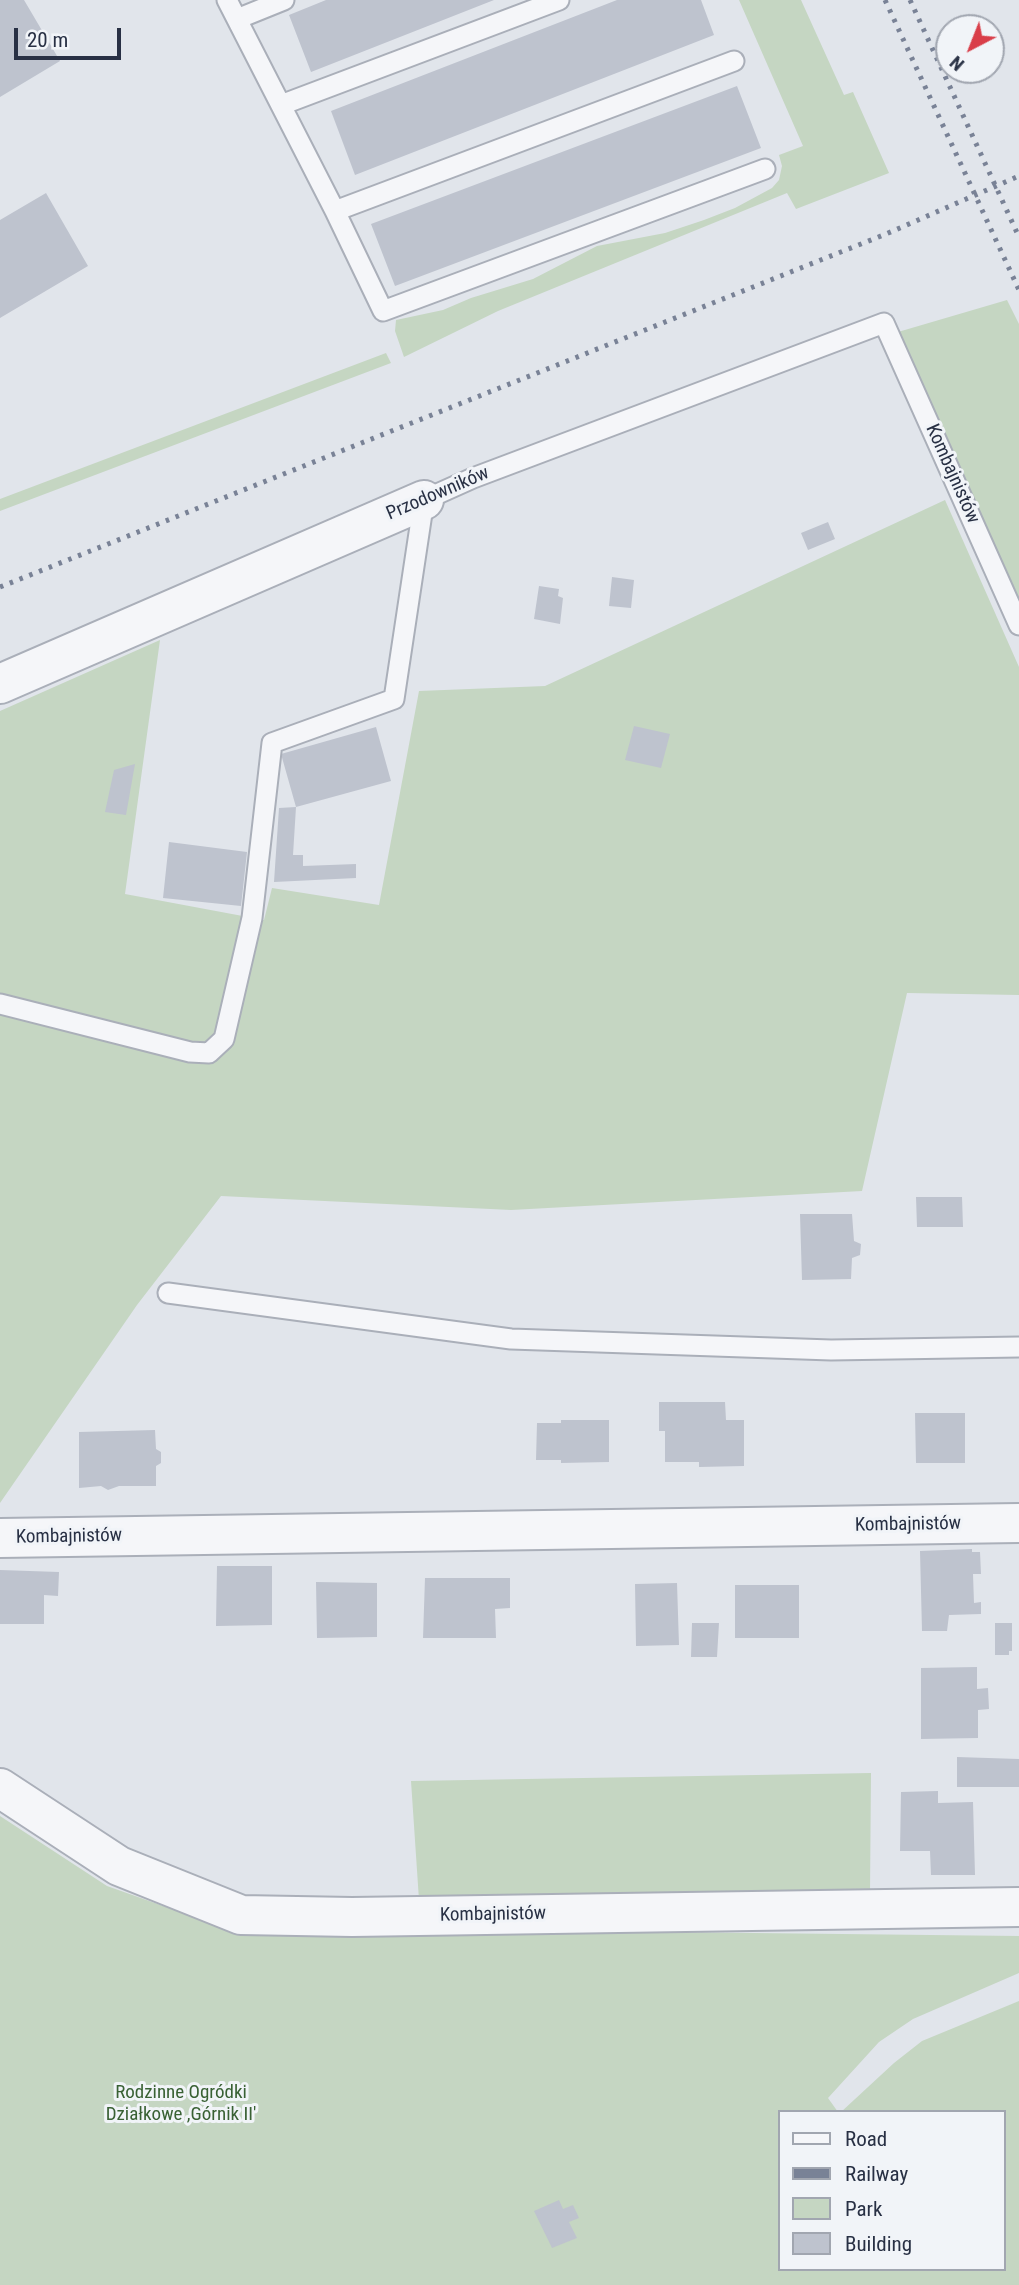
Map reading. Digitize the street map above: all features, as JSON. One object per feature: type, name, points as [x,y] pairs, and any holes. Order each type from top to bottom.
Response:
[{"type":"street","name":"Przodowników","points":[[0,684],[424,500]]},
{"type":"street","name":"Kombajnistów","points":[[0,1538],[1019,1523]]},
{"type":"street","name":"Kombajnistów","points":[[0,1788],[119,1866],[241,1915],[352,1917],[1019,1907]]},
{"type":"lane","points":[[228,0],[383,311],[765,169]]},
{"type":"lane","points":[[237,19],[284,0]]},
{"type":"lane","points":[[281,105],[559,0]]},
{"type":"lane","points":[[335,211],[734,61]]},
{"type":"lane","name":"Przodowników","points":[[424,500],[473,478],[884,323]]},
{"type":"lane","name":"Kombajnistów","points":[[884,323],[1019,625]]},
{"type":"lane","points":[[0,1004],[190,1052],[209,1053],[225,1039],[253,918],[272,743],[394,699],[424,500]]},
{"type":"lane","points":[[168,1293],[511,1339],[831,1350],[1019,1347]]},
{"type":"green space","points":[[739,0],[801,0],[844,95],[853,92],[889,173],[796,209],[787,193],[498,311],[404,357],[395,331],[396,320],[443,310],[471,298],[533,279],[597,246],[665,233],[704,220],[735,208],[772,188],[779,180],[782,166],[779,155],[803,146]]},
{"type":"green space","points":[[1007,300],[1019,324],[1019,598],[898,332]]},
{"type":"green space","points":[[386,353],[391,363],[0,511],[0,499]]},
{"type":"green space","points":[[945,500],[1019,667],[1019,995],[907,993],[862,1191],[511,1210],[221,1196],[137,1305],[0,1503],[0,711],[160,640],[125,894],[264,920],[272,888],[379,905],[419,691],[545,686]]},
{"type":"green space","points":[[871,1773],[870,1893],[419,1900],[411,1781]]},
{"type":"green space","name":"Rodzinne Ogródki Działkowe ,Górnik II'","points":[[0,1816],[107,1886],[228,1929],[1019,1936],[1019,1973],[913,2019],[879,2042],[828,2098],[837,2110],[778,2110],[778,2271],[1005,2271],[1005,2110],[843,2110],[922,2041],[1019,2001],[1019,2285],[0,2285]]},
{"type":"building","points":[[0,0],[24,0],[60,61],[0,97]]},
{"type":"building","points":[[326,0],[494,0],[311,72],[289,15]]},
{"type":"building","points":[[617,0],[701,0],[714,35],[355,175],[331,111]]},
{"type":"building","points":[[737,86],[761,148],[395,286],[371,224]]},
{"type":"building","points":[[46,193],[88,266],[0,318],[0,220]]},
{"type":"building","points":[[828,522],[835,539],[808,550],[801,533]]},
{"type":"building","points":[[612,577],[634,580],[631,608],[609,606]]},
{"type":"building","points":[[539,586],[559,589],[558,596],[563,598],[560,624],[534,619]]},
{"type":"building","points":[[634,726],[670,734],[661,768],[625,760]]},
{"type":"building","points":[[376,727],[391,781],[296,807],[281,754]]},
{"type":"building","points":[[135,764],[126,815],[105,812],[114,770]]},
{"type":"building","points":[[296,807],[293,855],[303,855],[303,866],[356,864],[356,878],[274,882],[279,808]]},
{"type":"building","points":[[169,842],[247,852],[241,906],[163,898]]},
{"type":"building","points":[[916,1197],[962,1197],[963,1227],[917,1227]]},
{"type":"building","points":[[800,1214],[852,1214],[854,1241],[861,1244],[860,1255],[852,1258],[851,1279],[802,1280]]},
{"type":"building","points":[[659,1402],[725,1402],[726,1420],[744,1420],[744,1466],[699,1467],[699,1462],[665,1462],[665,1431],[659,1431]]},
{"type":"building","points":[[915,1413],[965,1413],[965,1463],[916,1463]]},
{"type":"building","points":[[561,1420],[609,1420],[609,1462],[561,1463],[561,1460],[536,1460],[537,1423],[561,1423]]},
{"type":"building","points":[[155,1430],[156,1449],[161,1452],[161,1463],[156,1466],[156,1486],[119,1486],[108,1490],[101,1486],[79,1488],[79,1432]]},
{"type":"building","points":[[972,1549],[972,1552],[980,1552],[981,1574],[973,1574],[974,1603],[981,1602],[981,1614],[949,1615],[947,1631],[922,1631],[920,1551]]},
{"type":"building","points":[[217,1566],[272,1566],[272,1625],[216,1626]]},
{"type":"building","points":[[0,1570],[59,1572],[58,1596],[44,1595],[44,1624],[0,1624]]},
{"type":"building","points":[[425,1578],[510,1578],[510,1608],[495,1609],[496,1638],[423,1638]]},
{"type":"building","points":[[316,1582],[377,1583],[377,1637],[317,1638]]},
{"type":"building","points":[[677,1583],[679,1645],[636,1646],[635,1584]]},
{"type":"building","points":[[735,1585],[799,1585],[799,1638],[735,1638]]},
{"type":"building","points":[[692,1623],[719,1623],[717,1657],[691,1657]]},
{"type":"building","points":[[995,1623],[1012,1623],[1012,1651],[1009,1651],[1009,1655],[995,1655]]},
{"type":"building","points":[[977,1667],[977,1689],[988,1688],[989,1709],[978,1710],[978,1738],[921,1739],[921,1668]]},
{"type":"building","points":[[957,1757],[1019,1759],[1019,1787],[957,1787]]},
{"type":"building","points":[[938,1791],[938,1803],[973,1802],[975,1875],[931,1875],[930,1851],[900,1851],[901,1792]]},
{"type":"building","points":[[559,2200],[563,2209],[573,2205],[579,2218],[569,2222],[577,2238],[552,2248],[534,2211]]},
{"type":"railway","points":[[885,0],[1019,290]]},
{"type":"railway","points":[[910,0],[1019,237]]},
{"type":"railway","points":[[0,587],[886,234],[1019,176]]}]
